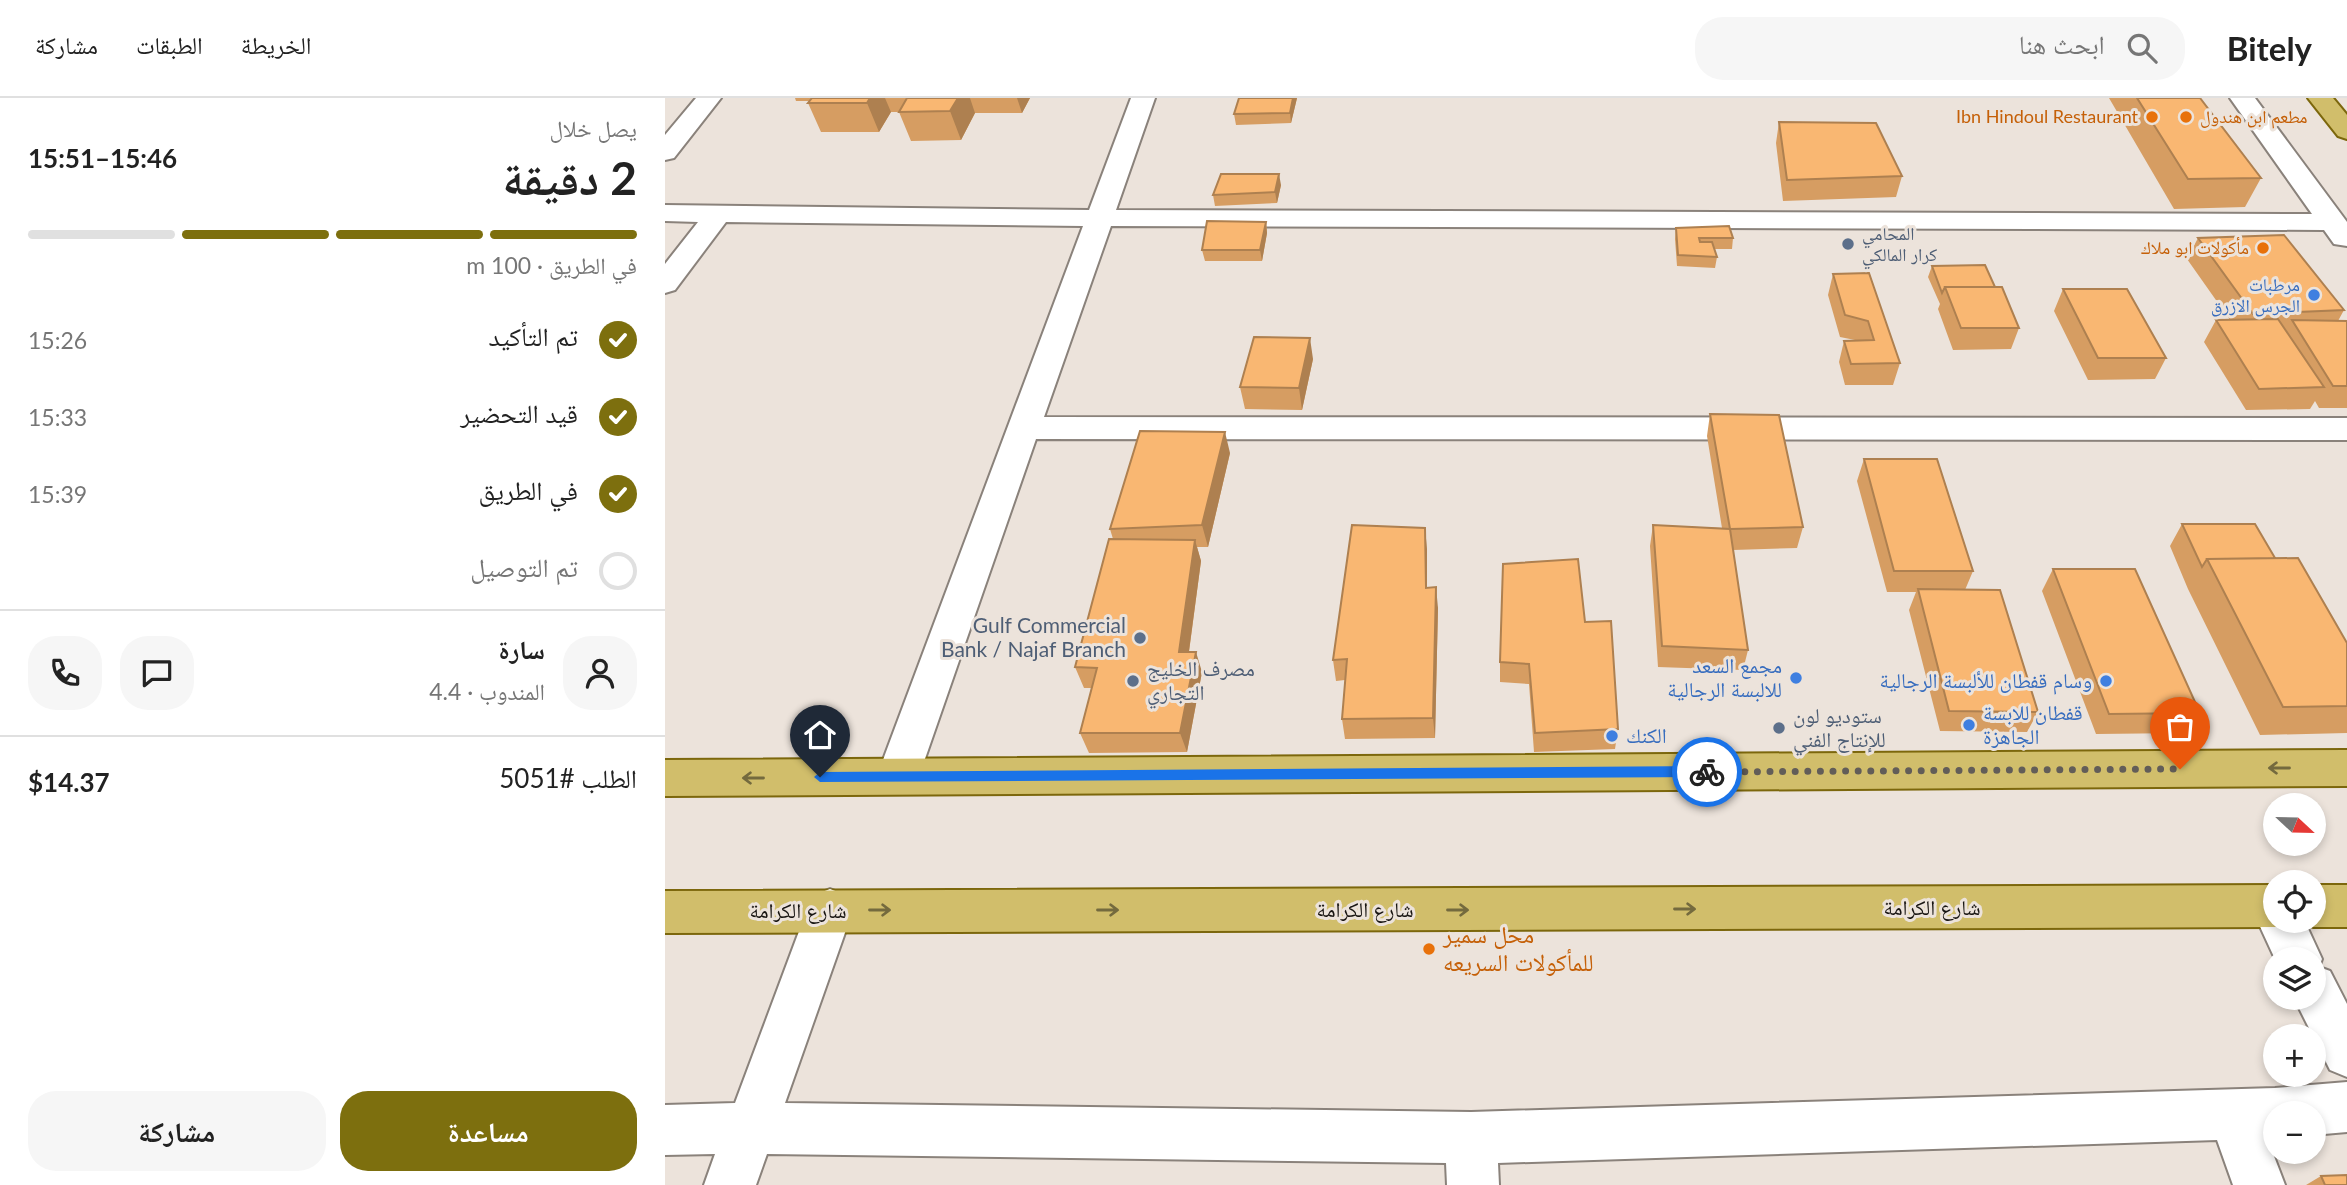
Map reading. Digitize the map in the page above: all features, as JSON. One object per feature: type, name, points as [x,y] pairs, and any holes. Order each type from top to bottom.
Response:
[{"type":"main road","points":[[2321,98],[2347,131]]},
{"type":"main road","points":[[665,778],[2347,768]]},
{"type":"main road","name":"شارع الكرامة","points":[[2326,907],[2347,906]]},
{"type":"main road","name":"شارع الكرامة","points":[[665,912],[2263,910]]},
{"type":"street","points":[[665,152],[709,98]]},
{"type":"street","points":[[898,776],[1143,98]]},
{"type":"street","points":[[2242,98],[2340,232]]},
{"type":"street","points":[[665,214],[2340,232]]},
{"type":"street","points":[[665,284],[718,214]]},
{"type":"street","points":[[1024,428],[2347,429]]},
{"type":"street","points":[[730,1185],[830,910]]},
{"type":"street","points":[[2325,1010],[2347,1053]]},
{"type":"street","points":[[665,1130],[751,1128],[1472,1161],[2347,1107]]},
{"type":"street","points":[[2259,1185],[2262,1114]]},
{"type":"building","points":[[812,98],[870,98],[867,103],[808,103]]},
{"type":"building","points":[[907,98],[958,98],[950,111],[899,112]]},
{"type":"building","points":[[1239,98],[1293,98],[1290,113],[1234,114]]},
{"type":"building","points":[[2137,98],[2200,98],[2261,178],[2188,179]]},
{"type":"building","points":[[1779,122],[1876,123],[1902,176],[1787,180]]},
{"type":"building","points":[[1221,174],[1279,174],[1275,192],[1213,195]]},
{"type":"building","points":[[1207,221],[1266,222],[1260,250],[1202,250]]},
{"type":"building","points":[[1729,226],[1733,238],[1699,238],[1700,242],[1712,242],[1717,257],[1678,255],[1676,228]]},
{"type":"building","points":[[2284,235],[2344,310],[2253,314],[2198,238]]},
{"type":"building","points":[[1985,265],[1995,287],[1945,287],[1942,293],[1932,266]]},
{"type":"building","points":[[1869,273],[1900,363],[1851,364],[1844,341],[1874,340],[1868,321],[1845,315],[1833,274]]},
{"type":"building","points":[[1945,287],[2002,287],[2019,328],[1961,328]]},
{"type":"building","points":[[2063,289],[2127,289],[2166,358],[2098,358]]},
{"type":"building","points":[[2278,319],[2324,387],[2259,389],[2216,320]]},
{"type":"building","points":[[2292,320],[2347,321],[2347,386],[2333,386]]},
{"type":"building","points":[[1254,337],[1310,338],[1299,388],[1240,387]]},
{"type":"building","points":[[1710,414],[1779,415],[1803,527],[1730,529]]},
{"type":"building","points":[[1140,431],[1225,432],[1202,525],[1110,529]]},
{"type":"building","points":[[1864,459],[1937,459],[1973,571],[1894,571]]},
{"type":"building","points":[[2182,524],[2255,524],[2275,558],[2207,559],[2202,567]]},
{"type":"building","points":[[1352,525],[1425,528],[1426,588],[1436,587],[1433,718],[1342,719],[1347,659],[1333,660]]},
{"type":"building","points":[[1653,525],[1730,529],[1748,650],[1662,646]]},
{"type":"building","points":[[1109,539],[1195,540],[1179,652],[1196,652],[1180,733],[1080,733],[1097,668],[1075,667]]},
{"type":"building","points":[[2298,558],[2347,643],[2347,706],[2283,707],[2207,559]]},
{"type":"building","points":[[1578,559],[1585,622],[1611,621],[1618,729],[1535,733],[1529,664],[1500,662],[1503,564]]},
{"type":"building","points":[[2053,569],[2135,569],[2200,713],[2109,714]]},
{"type":"building","points":[[1918,589],[2000,590],[2038,712],[1949,711]]},
{"type":"building","points":[[2347,1175],[2347,1185],[2325,1185],[2321,1176]]},
{"type":"way so far","points":[[1707,772],[2180,769]]},
{"type":"place","name":"Ibn Hindoul Restaurant","points":[[2152,117]]},
{"type":"place","name":"مطعم ابن هندول","points":[[2186,117]]},
{"type":"place","name":"المحامي كرار المالكي","points":[[1848,244]]},
{"type":"place","name":"مأكولات ابو ملاك","points":[[2263,248]]},
{"type":"place","name":"مرطبات الجرس الازرق","points":[[2314,295]]},
{"type":"place","name":"Gulf Commercial Bank / Najaf Branch","points":[[1140,638]]},
{"type":"place","name":"مجمع السعد للالبسة الرجالية","points":[[1796,678]]},
{"type":"place","name":"مصرف الخليج التجاري","points":[[1133,681]]},
{"type":"place","name":"وسام قفطان للألبسة الرجالية","points":[[2106,681]]},
{"type":"place","name":"قفطان للابسة الجاهزة","points":[[1969,725]]},
{"type":"place","name":"ستوديو لون للإنتاج الفني","points":[[1779,728]]},
{"type":"place","name":"الكنك","points":[[1612,736]]},
{"type":"place","name":"محل سمير للمأكولات السريعه","points":[[1429,949]]},
{"type":"route","points":[[820,777],[1707,772]]}]
